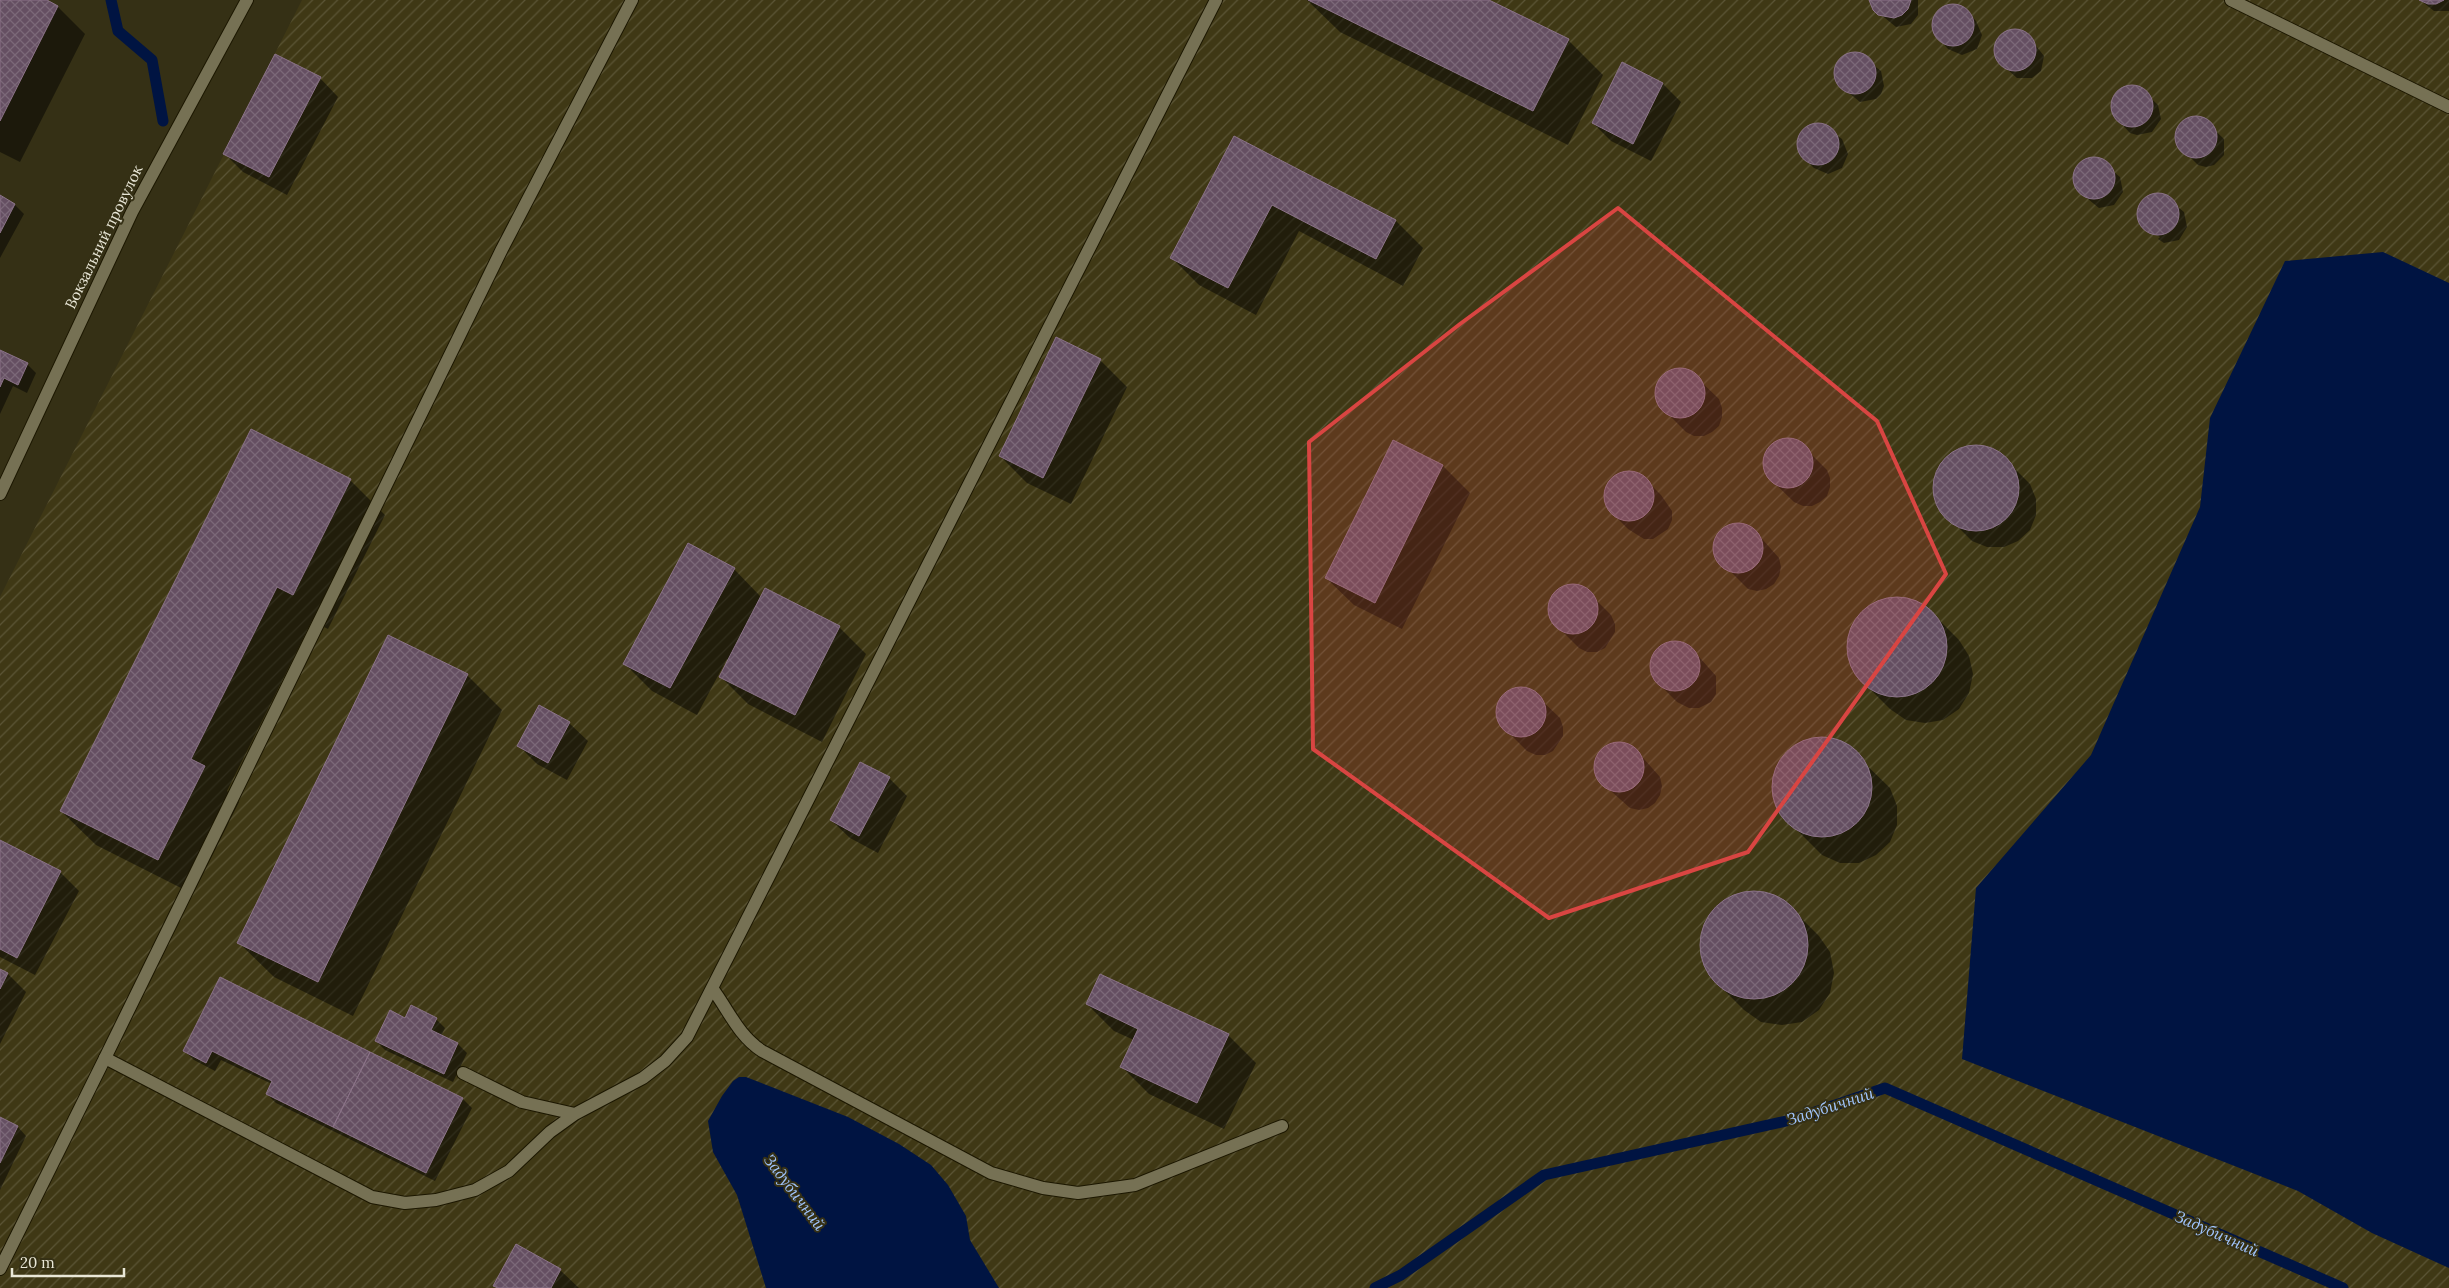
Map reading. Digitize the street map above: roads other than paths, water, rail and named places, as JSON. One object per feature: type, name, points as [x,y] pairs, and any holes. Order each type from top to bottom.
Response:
[{"type":"street","name":"Вокзальний провулок","points":[[0,494],[132,212],[247,0]]},
{"type":"street","points":[[0,1269],[502,249],[632,0]]},
{"type":"street","points":[[105,1058],[372,1196],[405,1203],[436,1200],[475,1190],[508,1171],[550,1132],[575,1114],[643,1078],[665,1061],[686,1037],[712,988],[1216,0]]},
{"type":"street","points":[[2231,0],[2449,107]]},
{"type":"street","points":[[712,988],[748,1043],[991,1173],[1043,1188],[1078,1193],[1134,1185],[1282,1126]]},
{"type":"street","points":[[463,1073],[522,1102],[575,1114]]},
{"type":"water","points":[[2383,252],[2449,283],[2449,1268],[2372,1233],[2298,1191],[1962,1059],[1976,888],[2091,755],[2200,507],[2210,418],[2285,261]]},
{"type":"water","points":[[739,1077],[746,1077],[848,1117],[899,1144],[931,1165],[948,1185],[966,1216],[970,1240],[999,1288],[766,1288],[737,1195],[713,1152],[708,1121],[722,1096],[733,1081]]},
{"type":"waterway","name":"Задубичний","points":[[111,0],[118,31],[152,60],[163,121]]},
{"type":"waterway","name":"Задубичний","points":[[1375,1288],[1401,1275],[1544,1175],[1795,1119],[1885,1088],[2343,1288]]}]
